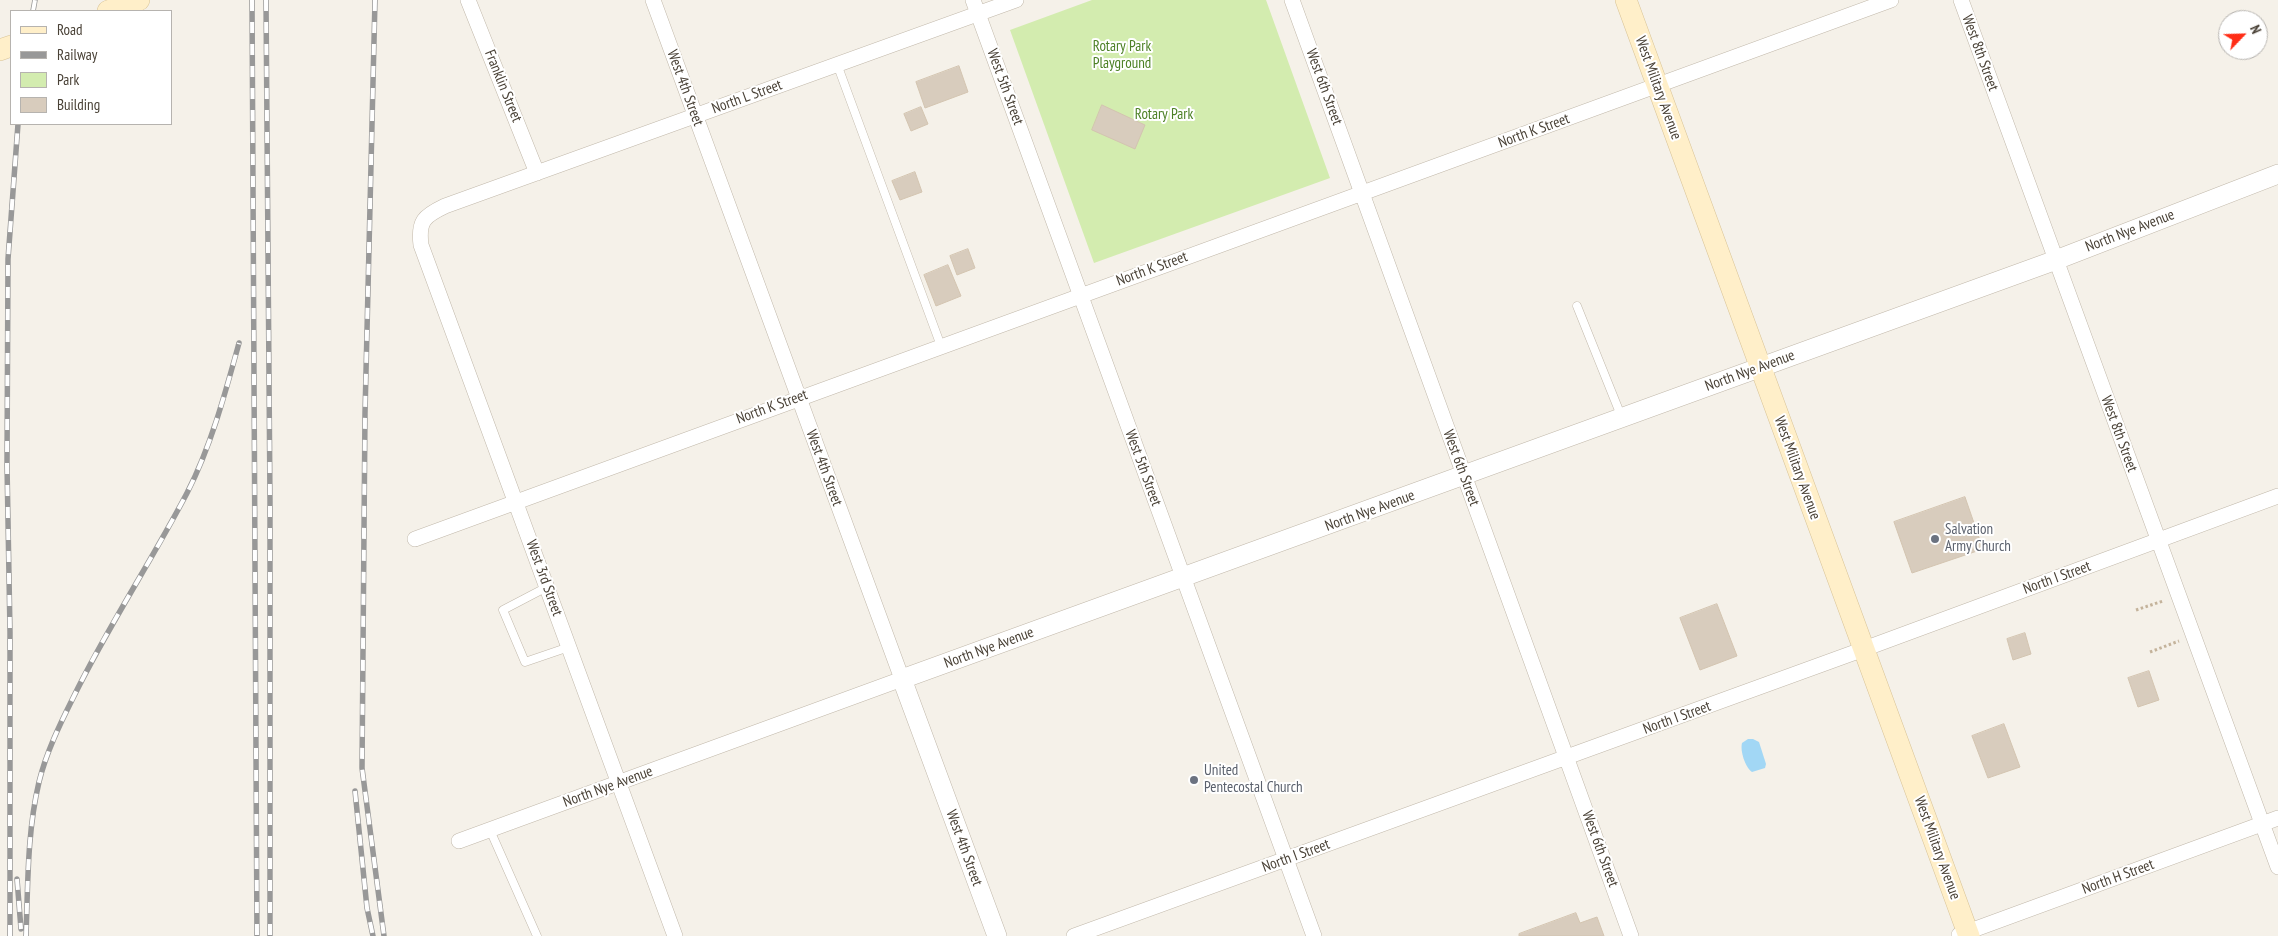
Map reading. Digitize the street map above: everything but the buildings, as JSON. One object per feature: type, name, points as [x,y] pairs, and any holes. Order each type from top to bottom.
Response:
[{"type":"main road","points":[[111,10],[139,0]]},
{"type":"main road","name":"West Military Avenue","points":[[1626,0],[1864,649],[1965,935]]},
{"type":"street","name":"Franklin Street","points":[[468,0],[537,173]]},
{"type":"street","name":"West 4th Street","points":[[653,0],[997,936]]},
{"type":"street","name":"North L Street","points":[[424,220],[432,212],[445,206],[837,64],[976,7],[1016,0]]},
{"type":"street","name":"West 6th Street","points":[[1292,0],[1631,936]]},
{"type":"street","name":"North K Street","points":[[415,539],[1081,294],[1657,87],[1891,0]]},
{"type":"street","name":"West 8th Street","points":[[1961,0],[2278,867]]},
{"type":"street","name":"West 5th Street","points":[[976,7],[1314,936]]},
{"type":"street","name":"North Nye Avenue","points":[[459,842],[2056,260],[2278,174]]},
{"type":"street","name":"West 3rd Street","points":[[424,220],[420,228],[421,245],[675,936]]},
{"type":"street","name":"North I Street","points":[[1074,936],[1567,758],[2278,496]]},
{"type":"street","name":"North H Street","points":[[1965,935],[2278,818]]},
{"type":"lane","points":[[837,64],[941,346]]},
{"type":"lane","points":[[1577,306],[1622,418]]},
{"type":"lane","points":[[547,587],[503,610],[525,662],[569,647]]},
{"type":"lane","points":[[490,830],[514,879],[537,936]]},
{"type":"path","points":[[2136,610],[2166,600]]},
{"type":"path","points":[[2150,652],[2182,640]]},
{"type":"green space","name":"Rotary Park","points":[[1092,0],[1266,0],[1330,178],[1094,263],[1010,30]]},
{"type":"water","points":[[1748,739],[1759,742],[1766,764],[1765,768],[1752,772],[1747,766],[1742,743]]},
{"type":"railway","points":[[33,10],[35,0]]},
{"type":"railway","points":[[252,0],[257,936]]},
{"type":"railway","points":[[266,0],[270,501],[270,936]]},
{"type":"railway","points":[[375,0],[365,413],[362,768],[384,936]]},
{"type":"railway","points":[[10,936],[10,632],[7,465],[8,259],[18,125]]},
{"type":"railway","points":[[26,936],[32,820],[45,760],[58,728],[86,672],[196,475],[217,420],[239,343]]},
{"type":"railway","points":[[355,791],[367,908],[373,936]]},
{"type":"railway","points":[[17,879],[21,929]]},
{"type":"place","name":"Salvation Army Church","points":[[1935,539]]},
{"type":"place","name":"United Pentecostal Church","points":[[1194,780]]},
{"type":"park label","name":"Rotary Park Playground","points":[[1122,56]]}]
